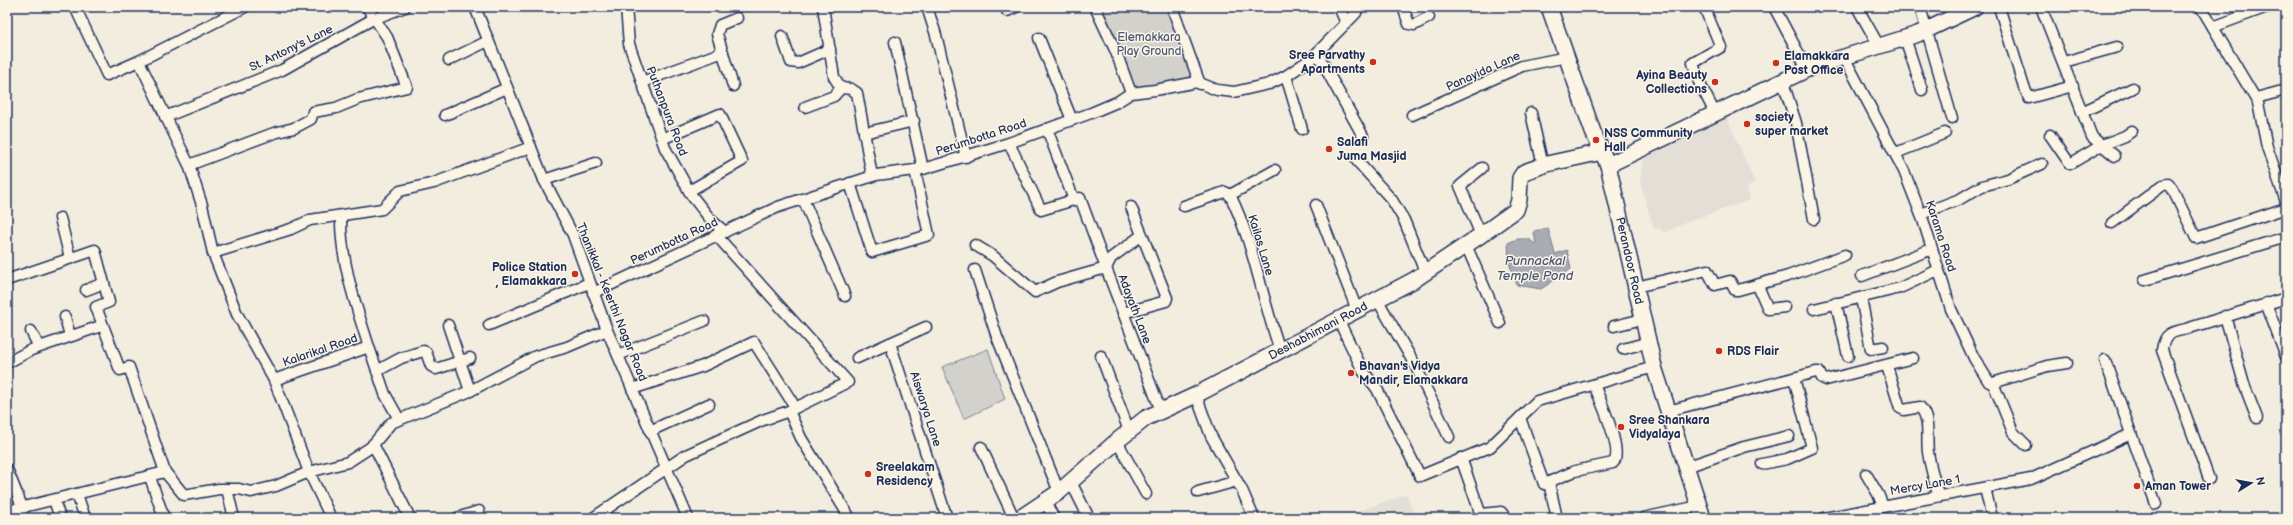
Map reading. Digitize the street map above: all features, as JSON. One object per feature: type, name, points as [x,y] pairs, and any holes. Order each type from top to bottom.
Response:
[{"type":"street","points":[[75,7],[107,75],[139,61],[245,7]]},
{"type":"street","points":[[189,165],[274,133],[294,128],[311,119],[313,112],[336,108],[358,99],[407,87],[387,37],[373,19],[367,7]]},
{"type":"street","name":"St. Antony's Lane","points":[[165,117],[282,70],[373,19],[405,7]]},
{"type":"street","name":"Thanikkal - Keerthi Nagar Road","points":[[475,7],[544,180],[573,235],[607,330],[688,518]]},
{"type":"street","name":"Puthanpura Road","points":[[626,7],[629,44],[662,139],[678,174],[689,192],[720,233],[848,382],[790,407]]},
{"type":"street","points":[[823,7],[834,77],[841,88]]},
{"type":"street","points":[[927,7],[936,35],[966,157]]},
{"type":"street","points":[[1095,7],[1113,45],[1131,92]]},
{"type":"street","points":[[1172,7],[1200,84]]},
{"type":"street","points":[[1339,7],[1346,23]]},
{"type":"street","name":"Perumbotta Road","points":[[593,293],[778,207],[872,176],[919,169],[966,157],[1010,143],[1117,102],[1131,92],[1155,90],[1186,83],[1200,84],[1217,90],[1234,92],[1269,84],[1286,76],[1316,53],[1356,13],[1358,7]]},
{"type":"street","points":[[1403,7],[1410,24],[1414,25],[1429,17]]},
{"type":"street","name":"Perandoor Road","points":[[1549,7],[1605,158],[1644,319],[1654,367],[1701,512]]},
{"type":"street","points":[[1704,7],[1722,47],[1693,63],[1699,82],[1715,113]]},
{"type":"street","points":[[1774,7],[1807,69]]},
{"type":"street","points":[[1857,7],[1879,46]]},
{"type":"street","points":[[1920,7],[1952,118]]},
{"type":"street","name":"Deshabhimani Road","points":[[1020,518],[1059,492],[1117,441],[1146,418],[1196,395],[1357,310],[1425,272],[1482,235],[1516,210],[1519,200],[1520,178],[1524,172],[1542,166],[1605,158],[1715,113],[1783,82],[1807,69],[1927,30],[1974,7]]},
{"type":"street","points":[[1999,7],[2024,87],[2029,98],[2073,86]]},
{"type":"street","points":[[2041,7],[2064,62],[2092,137],[2115,156]]},
{"type":"street","points":[[2201,7],[2256,98],[2267,147],[2286,202]]},
{"type":"street","points":[[2213,28],[2266,7]]},
{"type":"street","points":[[733,86],[717,34],[720,25],[738,18]]},
{"type":"street","points":[[782,36],[791,62],[798,63],[830,49]]},
{"type":"street","points":[[1039,38],[1072,120]]},
{"type":"street","points":[[1905,38],[1922,90]]},
{"type":"street","points":[[449,60],[488,41]]},
{"type":"street","points":[[850,183],[872,252],[929,235],[919,169],[914,122],[895,42]]},
{"type":"street","points":[[2064,62],[2117,47]]},
{"type":"street","points":[[642,82],[723,52]]},
{"type":"street","points":[[1316,53],[1363,136]]},
{"type":"street","name":"Panayida Lane","points":[[1412,115],[1522,66],[1567,57]]},
{"type":"street","name":"Karama Road","points":[[1844,58],[1896,153],[1921,214],[1944,290],[1960,330],[1974,358],[1989,382],[1993,384],[2013,432],[2026,445]]},
{"type":"street","points":[[139,61],[189,165],[202,205],[213,253],[237,314],[274,380],[309,472],[331,518]]},
{"type":"street","points":[[1286,76],[1302,129]]},
{"type":"street","points":[[1783,82],[1796,123],[1814,219]]},
{"type":"street","points":[[445,115],[507,88]]},
{"type":"street","points":[[805,107],[834,96],[841,88]]},
{"type":"street","points":[[841,88],[851,89],[857,93],[872,176]]},
{"type":"street","points":[[2082,112],[2133,88]]},
{"type":"street","points":[[2256,98],[2286,90]]},
{"type":"street","points":[[1531,113],[1542,166]]},
{"type":"street","points":[[662,139],[720,114],[742,161],[689,192]]},
{"type":"street","points":[[864,132],[914,122]]},
{"type":"street","points":[[1047,129],[1074,200]]},
{"type":"street","points":[[2050,135],[2070,164],[2102,145],[2125,136],[2132,131]]},
{"type":"street","points":[[1896,153],[1946,133]]},
{"type":"street","points":[[1010,143],[1041,210],[1080,198],[1106,268]]},
{"type":"street","points":[[213,253],[291,229],[310,220],[382,209],[400,191],[434,183],[531,147]]},
{"type":"street","points":[[1357,161],[1392,200],[1404,220],[1425,272]]},
{"type":"street","points":[[544,180],[596,163]]},
{"type":"street","points":[[1921,214],[1960,199],[1982,186],[2008,179],[2042,164]]},
{"type":"street","points":[[1482,168],[1460,186],[1482,235]]},
{"type":"street","points":[[1184,206],[1225,192],[1230,195],[1276,170]]},
{"type":"street","points":[[2112,223],[2163,184],[2168,184],[2172,188],[2196,238],[2286,208]]},
{"type":"street","name":"Kailas Lane","points":[[1230,195],[1246,237],[1269,320],[1280,350]]},
{"type":"street","points":[[803,199],[845,296]]},
{"type":"street","points":[[1316,205],[1357,310]]},
{"type":"street","points":[[1122,313],[1166,301],[1167,298],[1131,207]]},
{"type":"street","points":[[341,216],[341,228],[349,276],[369,348]]},
{"type":"street","points":[[60,218],[70,258]]},
{"type":"street","points":[[1106,268],[1111,258],[1142,235]]},
{"type":"street","points":[[2145,280],[2286,238]]},
{"type":"street","name":"Adayath Lane","points":[[975,245],[993,256],[1035,292],[1057,282],[1106,268],[1122,313],[1161,411]]},
{"type":"street","points":[[1466,245],[1500,323]]},
{"type":"street","points":[[1862,276],[1932,249]]},
{"type":"street","points":[[7,280],[95,250],[109,302],[96,307],[120,370],[129,367],[165,472],[184,496],[227,489],[251,492],[276,486],[309,472],[348,462],[373,444],[391,423],[470,391],[536,356],[567,347],[607,330]]},
{"type":"street","points":[[1636,287],[1707,270],[1715,286],[1730,281],[1734,290],[1758,286],[1845,255]]},
{"type":"street","points":[[975,270],[997,337],[1059,492]]},
{"type":"street","points":[[1814,309],[1900,288],[1938,270]]},
{"type":"street","points":[[86,290],[104,283]]},
{"type":"street","points":[[488,326],[589,283]]},
{"type":"street","points":[[1758,286],[1768,310],[1785,307]]},
{"type":"street","points":[[1861,298],[1871,349],[1884,347]]},
{"type":"street","points":[[2209,479],[2162,350],[2163,338],[2171,331],[2186,329],[2286,298]]},
{"type":"street","points":[[1377,299],[1415,365],[1449,437]]},
{"type":"street","points":[[1836,303],[1848,356]]},
{"type":"street","points":[[2266,303],[2286,357]]},
{"type":"street","points":[[2225,316],[2241,374],[2257,418]]},
{"type":"street","points":[[64,317],[70,336]]},
{"type":"street","points":[[1338,319],[1363,371],[1377,389],[1420,476],[1490,447],[1537,401],[1654,367]]},
{"type":"street","points":[[1614,326],[1644,319]]},
{"type":"street","points":[[618,355],[704,321]]},
{"type":"street","points":[[448,326],[465,359],[470,391]]},
{"type":"street","points":[[7,363],[39,347],[98,327]]},
{"type":"street","points":[[857,358],[926,328]]},
{"type":"street","points":[[31,330],[39,347]]},
{"type":"street","points":[[632,389],[703,366],[754,342],[790,407],[801,438],[850,518]]},
{"type":"street","points":[[1623,349],[1649,342]]},
{"type":"street","name":"Aiswarya Lane","points":[[890,343],[948,518]]},
{"type":"street","name":"Kalarikal Road","points":[[274,380],[369,348],[384,394],[399,419]]},
{"type":"street","points":[[377,371],[401,358],[423,351],[426,352],[431,366],[436,369],[465,359]]},
{"type":"street","points":[[1101,356],[1129,431]]},
{"type":"street","points":[[1668,410],[1819,372],[1822,378],[1826,380],[1887,366],[1913,358]]},
{"type":"street","points":[[2105,360],[2156,504]]},
{"type":"street","points":[[1993,384],[2048,366],[2067,364]]},
{"type":"street","points":[[1887,366],[1900,408],[1904,410],[1918,407],[1922,410],[1928,426],[1928,452],[1938,495]]},
{"type":"street","points":[[1762,464],[1787,459],[1812,448],[1794,378]]},
{"type":"street","points":[[1520,418],[1544,484],[1575,470],[1613,463],[1616,460],[1608,418],[1594,385]]},
{"type":"street","points":[[1196,395],[1211,436],[1237,480],[1254,518]]},
{"type":"street","points":[[650,431],[709,404]]},
{"type":"street","points":[[593,518],[666,468],[701,448],[790,407]]},
{"type":"street","name":"Mercy Lane 1","points":[[1824,518],[2031,478],[2131,434]]},
{"type":"street","points":[[1686,467],[1744,448],[1789,436]]},
{"type":"street","points":[[1117,441],[1146,494]]},
{"type":"street","points":[[373,444],[410,518]]},
{"type":"street","points":[[981,447],[1014,518]]},
{"type":"street","points":[[1461,458],[1482,516],[1502,512],[1506,518]]},
{"type":"street","points":[[7,469],[23,509]]},
{"type":"street","points":[[7,511],[23,509],[165,472]]},
{"type":"street","points":[[1866,474],[1878,494],[1883,506]]},
{"type":"street","points":[[150,477],[164,518]]},
{"type":"street","points":[[1198,492],[1237,480]]},
{"type":"street","points":[[1071,482],[1089,518]]},
{"type":"street","points":[[1549,483],[1557,518]]},
{"type":"street","points":[[1985,488],[1992,518]]},
{"type":"street","points":[[227,489],[234,518]]},
{"type":"street","points":[[77,494],[85,518]]},
{"type":"street","points":[[54,500],[60,518]]},
{"type":"street","points":[[1045,502],[1054,518]]},
{"type":"street","points":[[457,518],[479,511]]},
{"type":"street","points":[[1643,518],[1701,512]]},
{"type":"shaded area","points":[[1725,113],[1755,183],[1747,187],[1750,200],[1684,223],[1665,233],[1659,228],[1654,229],[1640,183],[1642,165],[1650,146]]},
{"type":"shaded area","points":[[1407,494],[1415,518],[1351,518],[1350,514]]},
{"type":"green space","name":"Elemakkara Play Ground","points":[[1099,7],[1169,7],[1194,77],[1134,88]]},
{"type":"green space","points":[[988,349],[1005,399],[964,419],[942,367]]},
{"type":"water","name":"Punnackal Temple Pond","points":[[1548,228],[1555,254],[1567,250],[1571,269],[1541,289],[1517,285],[1509,263],[1508,243],[1517,239],[1529,239],[1536,245],[1534,231]]},
{"type":"place","name":"Sree Parvathy Apartments","points":[[1373,62]]},
{"type":"place","name":"Elamakkara Post Office","points":[[1776,63]]},
{"type":"place","name":"Ayina Beauty Collections","points":[[1715,82]]},
{"type":"place","name":"society super market","points":[[1747,124]]},
{"type":"place","name":"NSS Community Hall","points":[[1596,140]]},
{"type":"place","name":"Salafi Juma Masjid","points":[[1329,149]]},
{"type":"place","name":"Police Station , Elamakkara","points":[[575,274]]},
{"type":"place","name":"RDS Flair","points":[[1719,351]]},
{"type":"place","name":"Bhavan's Vidya Mandir, Elamakkara","points":[[1351,373]]},
{"type":"place","name":"Sree Shankara Vidyalaya","points":[[1621,427]]},
{"type":"place","name":"Sreelakam Residency","points":[[868,474]]},
{"type":"place","name":"Aman Tower","points":[[2137,486]]}]
